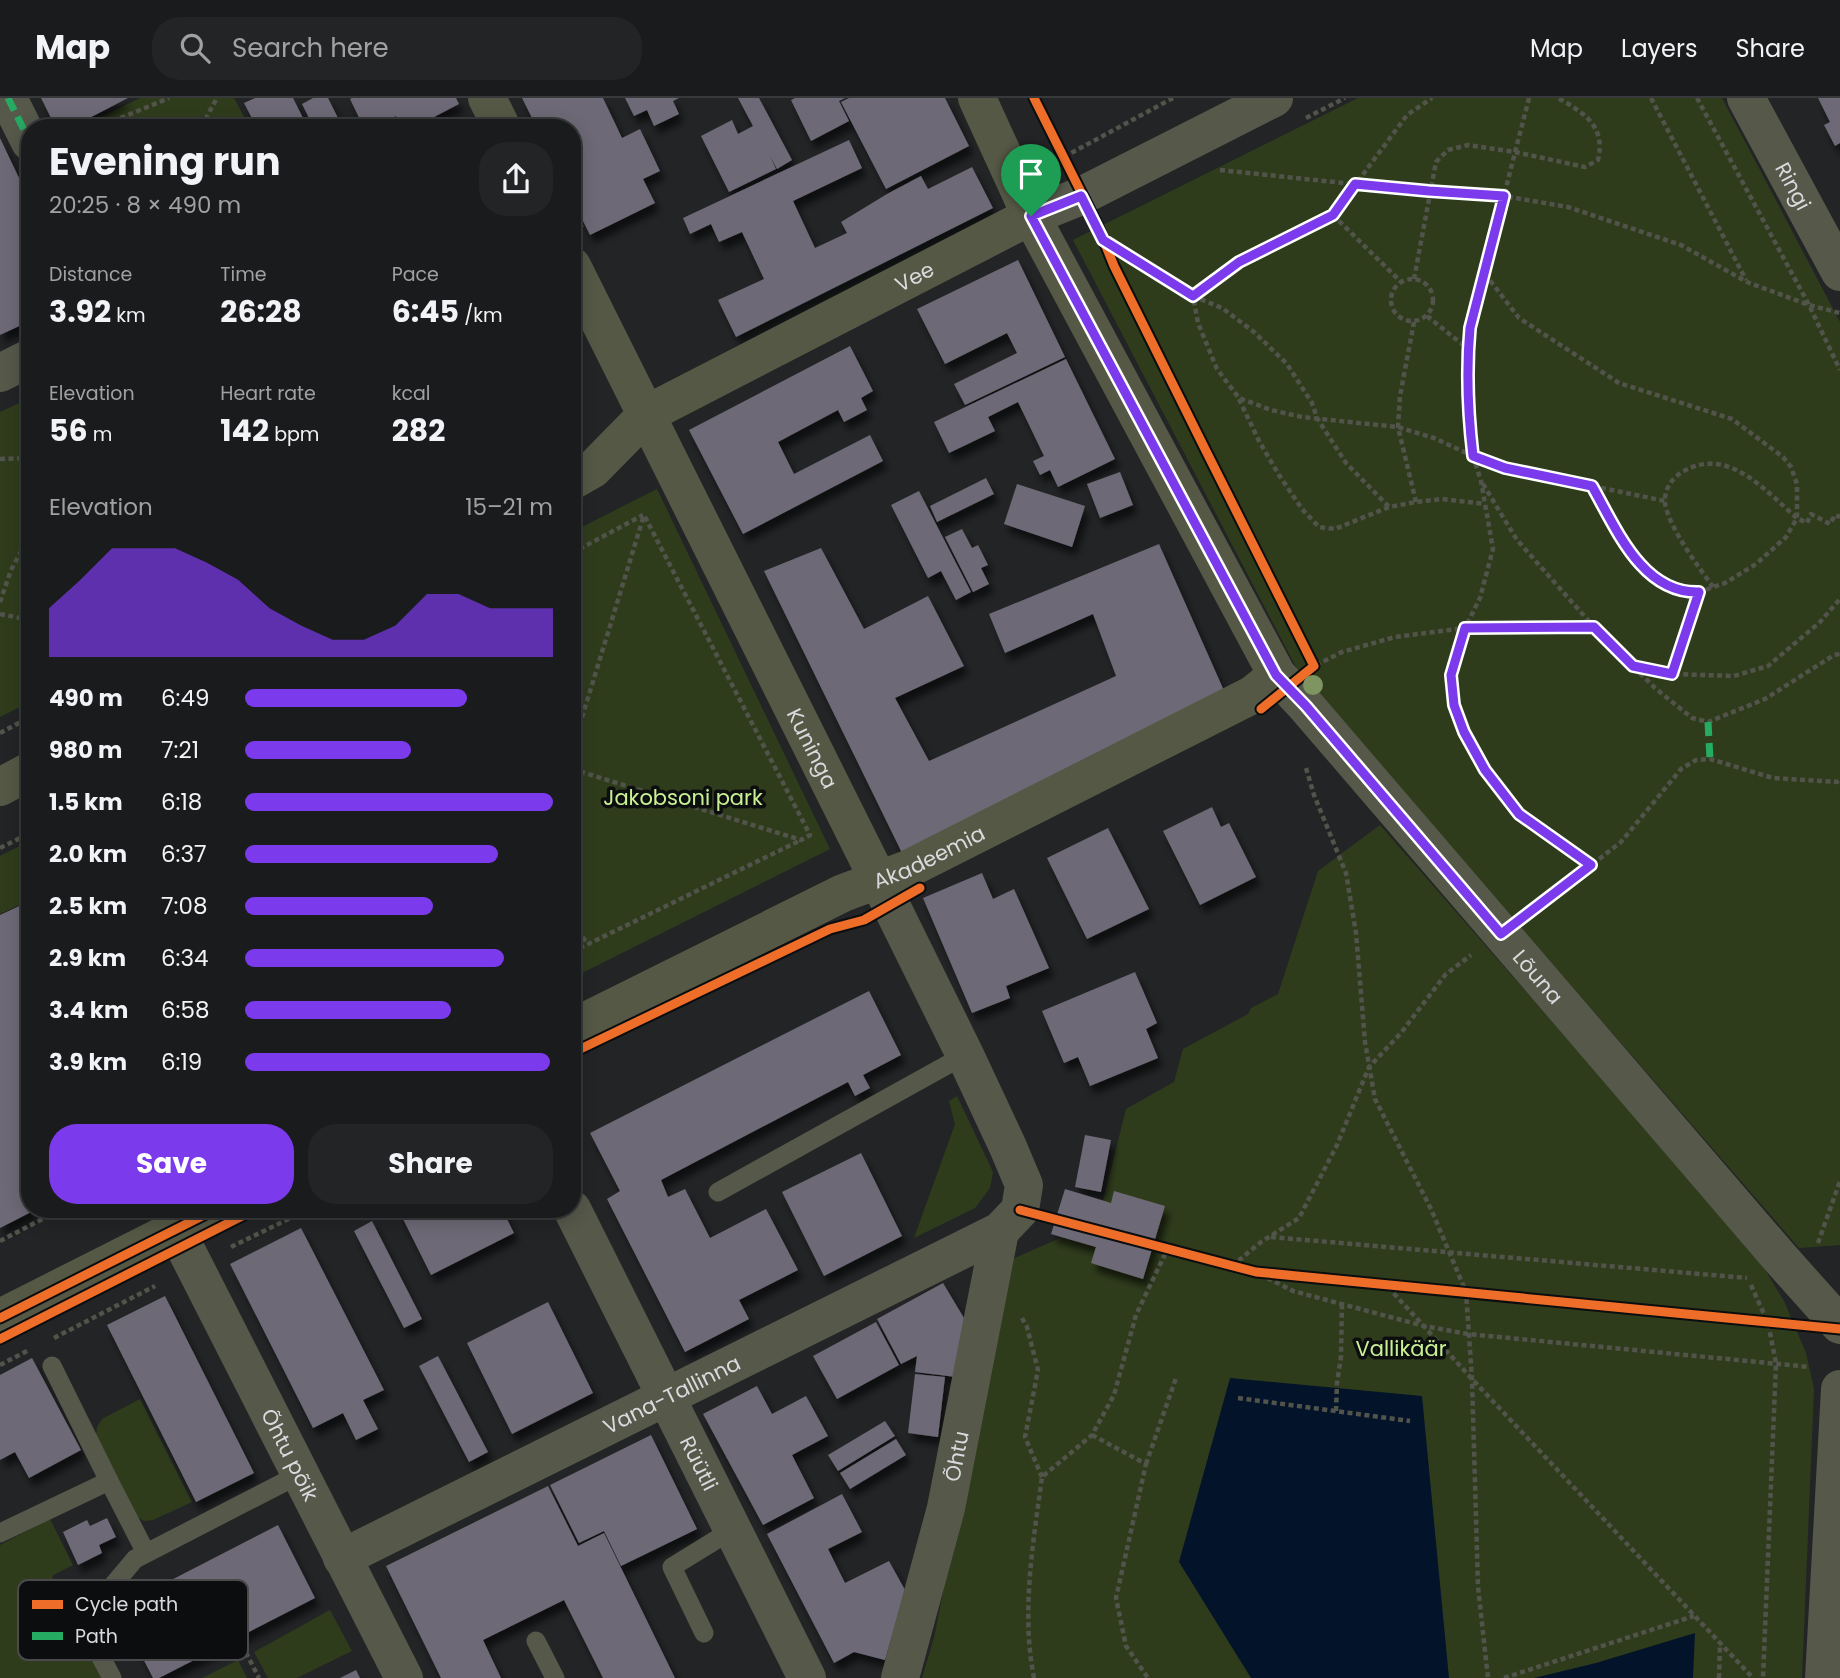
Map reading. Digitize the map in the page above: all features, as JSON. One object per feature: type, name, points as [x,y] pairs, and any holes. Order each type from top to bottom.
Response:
[{"type":"street","points":[[8,98],[21,124]]},
{"type":"street","points":[[487,98],[498,119]]},
{"type":"street","name":"Lõuna","points":[[976,98],[1031,216],[1292,676],[1306,706],[1840,1325]]},
{"type":"street","name":"Vee","points":[[581,476],[593,470],[647,414],[1031,216],[1081,196],[1275,98]]},
{"type":"street","name":"Ringi","points":[[1746,98],[1840,272]]},
{"type":"street","name":"Kuninga","points":[[581,284],[878,879],[1008,1147],[1024,1185],[1020,1210],[1000,1231]]},
{"type":"street","points":[[0,373],[21,362]]},
{"type":"street","name":"Akadeemia","points":[[581,1024],[843,893],[908,869],[1292,676]]},
{"type":"street","points":[[0,786],[21,776]]},
{"type":"street","points":[[0,1318],[199,1218]]},
{"type":"street","name":"Rüütli","points":[[576,1218],[807,1678]]},
{"type":"street","name":"Õhtu põik","points":[[176,1230],[404,1678]]},
{"type":"street","name":"Vana-Tallinna","points":[[342,1558],[1000,1231]]},
{"type":"street","name":"Õhtu","points":[[900,1678],[946,1508],[1000,1231]]},
{"type":"street","points":[[1824,1678],[1840,1389]]},
{"type":"lane","points":[[718,1192],[965,1055]]},
{"type":"lane","points":[[52,1366],[146,1553]]},
{"type":"lane","points":[[117,1580],[135,1559],[300,1474]]},
{"type":"lane","points":[[0,1533],[109,1481]]},
{"type":"lane","points":[[704,1633],[672,1567],[732,1530]]},
{"type":"lane","points":[[536,1641],[555,1678]]},
{"type":"lane","points":[[102,1660],[112,1678]]},
{"type":"path","points":[[119,119],[169,98]]},
{"type":"path","points":[[208,119],[217,98]]},
{"type":"path","points":[[1042,169],[1173,98]]},
{"type":"path","points":[[1193,296],[1239,262],[1333,215],[1408,115],[1432,98]]},
{"type":"path","points":[[1529,98],[1470,328],[1467,412],[1473,456],[1481,481],[1493,550],[1480,598],[1465,628],[1451,675],[1454,705],[1464,732],[1485,770],[1519,814],[1591,865]]},
{"type":"path","points":[[1414,279],[1436,162],[1448,150],[1468,145],[1585,167],[1598,160],[1602,145],[1595,125],[1558,98]]},
{"type":"path","points":[[1651,98],[1747,282]]},
{"type":"path","points":[[1697,98],[1809,306],[1840,370]]},
{"type":"path","points":[[1057,145],[1109,253]]},
{"type":"path","points":[[1217,169],[1504,196],[1567,207],[1681,245],[1747,282],[1809,306],[1840,313]]},
{"type":"path","points":[[1333,215],[1401,282]]},
{"type":"path","points":[[1103,240],[1193,296],[1222,308],[1254,332],[1287,365],[1346,463],[1389,507]]},
{"type":"path","points":[[1485,274],[1519,318],[1619,383],[1732,419],[1783,457],[1791,467],[1797,484],[1797,518],[1786,537],[1756,564],[1725,583],[1699,592],[1685,592],[1656,580],[1630,552],[1592,486]]},
{"type":"path","points":[[1414,279],[1427,284],[1434,296],[1432,311],[1421,320],[1406,321],[1394,313],[1392,292],[1401,282],[1414,279]]},
{"type":"path","points":[[1193,296],[1198,323],[1217,369],[1239,398],[1279,475],[1302,509],[1319,527],[1335,529],[1389,507],[1416,502],[1442,499],[1485,504]]},
{"type":"path","points":[[1427,316],[1468,349]]},
{"type":"path","points":[[1414,322],[1400,396],[1398,428],[1416,502]]},
{"type":"path","points":[[1239,398],[1271,411],[1398,428],[1434,438],[1505,468],[1665,501]]},
{"type":"path","points":[[0,459],[21,458]]},
{"type":"path","points":[[1713,587],[1669,517],[1665,501],[1667,488],[1679,474],[1696,465],[1717,463],[1742,472],[1797,518],[1807,523],[1811,513],[1830,524],[1835,514],[1840,517]]},
{"type":"path","points":[[1481,481],[1517,540],[1594,627],[1655,688],[1692,718],[1709,722],[1765,699],[1834,655],[1840,654]]},
{"type":"path","points":[[581,548],[644,514]]},
{"type":"path","points":[[581,720],[644,514]]},
{"type":"path","points":[[581,948],[810,835],[644,514]]},
{"type":"path","points":[[0,602],[11,569],[21,551]]},
{"type":"path","points":[[1672,674],[1699,592]]},
{"type":"path","points":[[1633,666],[1672,674],[1734,676],[1768,666],[1820,622],[1840,599]]},
{"type":"path","points":[[0,614],[21,618]]},
{"type":"path","points":[[1292,676],[1342,652],[1395,637],[1465,628],[1594,627]]},
{"type":"path","points":[[1292,676],[1308,654]]},
{"type":"path","points":[[0,733],[21,722]]},
{"type":"path","points":[[1232,1266],[1299,1218],[1337,1145],[1369,1067],[1401,1033],[1445,975],[1621,842],[1681,769],[1696,760],[1710,759],[1773,778],[1836,782],[1840,780]]},
{"type":"path","points":[[1306,768],[1314,795],[1346,873],[1356,933],[1365,1042],[1375,1099],[1431,1209],[1465,1292],[1472,1379],[1478,1587],[1488,1678]]},
{"type":"path","points":[[581,772],[801,840]]},
{"type":"path","points":[[0,848],[21,838]]},
{"type":"path","points":[[581,935],[588,944]]},
{"type":"path","points":[[0,1241],[45,1218]]},
{"type":"path","points":[[48,1341],[291,1218]]},
{"type":"path","points":[[1270,1237],[1748,1278]]},
{"type":"path","points":[[1154,1246],[1256,1272],[1792,1325]]},
{"type":"path","points":[[1042,1478],[1092,1435],[1114,1395],[1136,1315],[1167,1250]]},
{"type":"path","points":[[1256,1272],[1293,1291],[1424,1326],[1468,1334],[1776,1363],[1763,1678]]},
{"type":"path","points":[[1388,1286],[1753,1678]]},
{"type":"path","points":[[1336,1411],[1342,1304]]},
{"type":"path","points":[[1027,1327],[1038,1370],[1025,1437],[1042,1478],[1029,1575],[1029,1649],[1034,1678]]},
{"type":"path","points":[[0,1365],[36,1347]]},
{"type":"path","points":[[1148,1678],[1126,1646],[1116,1598],[1146,1464],[1176,1378]]},
{"type":"path","points":[[1238,1398],[1410,1421]]},
{"type":"path","points":[[1092,1435],[1146,1464]]},
{"type":"path","points":[[1504,1678],[1694,1616]]},
{"type":"path","points":[[1720,1642],[1720,1678]]},
{"type":"path","points":[[248,1657],[259,1678]]},
{"type":"green space","points":[[140,98],[234,98],[245,119],[165,118],[97,119]]},
{"type":"green space","points":[[1358,98],[1722,98],[1840,322],[1840,1245],[1799,1248],[1298,671],[1073,240]]},
{"type":"green space","points":[[21,402],[21,706],[0,717],[0,412]]},
{"type":"green space","name":"Jakobsoni park","points":[[657,489],[830,849],[581,974],[581,527]]},
{"type":"green space","name":"Vallikäär","points":[[1380,825],[1755,1253],[1785,1303],[1806,1353],[1814,1389],[1802,1678],[922,1678],[934,1638],[1008,1261],[1098,1221],[1126,1109],[1174,1082],[1183,1049],[1248,1014],[1251,1008],[1278,994],[1318,871]]},
{"type":"green space","points":[[21,846],[21,904],[0,914],[0,856]]},
{"type":"green space","points":[[957,1096],[993,1172],[990,1188],[975,1208],[914,1238],[955,1124],[949,1101]]},
{"type":"green space","points":[[140,1399],[192,1502],[153,1520],[144,1521],[137,1517],[96,1435],[102,1419]]},
{"type":"green space","points":[[50,1519],[73,1565],[52,1576],[54,1580],[18,1580],[18,1660],[93,1660],[102,1678],[0,1678],[0,1545]]},
{"type":"green space","points":[[330,1610],[352,1651],[297,1678],[268,1678],[254,1652]]},
{"type":"green space","points":[[238,1660],[247,1678],[202,1678]]},
{"type":"water","points":[[1230,1378],[1422,1396],[1449,1678],[1251,1678],[1179,1562]]},
{"type":"water","points":[[1695,1633],[1693,1678],[1534,1678],[1596,1663]]},
{"type":"building","points":[[41,98],[128,98],[87,119],[52,119]]},
{"type":"building","points":[[255,98],[293,98],[304,119],[252,119],[244,103]]},
{"type":"building","points":[[313,98],[328,98],[338,119],[310,119],[302,104]]},
{"type":"building","points":[[456,98],[459,104],[430,119],[398,119],[396,116],[390,119],[360,119],[350,99]]},
{"type":"building","points":[[522,98],[603,98],[622,138],[640,129],[660,171],[643,179],[655,203],[590,235],[581,217],[581,119],[532,119]]},
{"type":"building","points":[[625,98],[679,98],[673,101],[679,114],[654,126],[647,110],[634,116]]},
{"type":"building","points":[[738,98],[759,98],[792,160],[777,169],[770,156],[776,169],[729,192],[701,136],[732,120],[738,134],[753,126]]},
{"type":"building","points":[[845,98],[839,101],[849,121],[811,141],[791,100]]},
{"type":"building","points":[[849,98],[945,98],[969,146],[886,189],[841,102]]},
{"type":"building","points":[[1818,98],[1840,98],[1840,143],[1835,146],[1824,125],[1830,122]]},
{"type":"building","points":[[0,138],[21,182],[21,325],[0,335]]},
{"type":"building","points":[[849,140],[862,168],[793,201],[815,248],[847,233],[841,222],[921,176],[928,189],[972,167],[993,208],[736,337],[718,300],[764,279],[742,232],[719,242],[711,224],[690,234],[683,218]]},
{"type":"building","points":[[1018,260],[1065,357],[965,405],[954,384],[1017,353],[1007,333],[945,364],[917,309]]},
{"type":"building","points":[[850,346],[873,391],[861,398],[867,410],[844,422],[838,410],[778,442],[794,474],[870,435],[883,461],[743,534],[689,430]]},
{"type":"building","points":[[1066,359],[1115,459],[1058,487],[1050,470],[1040,475],[1033,461],[1044,456],[1018,402],[988,417],[995,431],[949,453],[934,422]]},
{"type":"building","points":[[1120,472],[1133,505],[1100,518],[1087,484]]},
{"type":"building","points":[[986,478],[994,494],[937,522],[930,506]]},
{"type":"building","points":[[1017,484],[1085,506],[1072,547],[1004,524]]},
{"type":"building","points":[[919,491],[971,592],[956,600],[941,571],[928,578],[891,505]]},
{"type":"building","points":[[962,529],[972,548],[978,545],[988,565],[981,568],[989,584],[973,592],[945,537]]},
{"type":"building","points":[[1159,544],[1225,693],[903,855],[764,571],[821,548],[864,629],[928,596],[964,666],[895,698],[929,761],[1116,676],[1093,614],[1005,653],[989,614]]},
{"type":"building","points":[[1212,807],[1221,827],[1229,823],[1256,877],[1200,905],[1163,831]]},
{"type":"building","points":[[1108,828],[1149,909],[1087,939],[1047,858]]},
{"type":"building","points":[[982,873],[993,899],[1014,889],[1049,968],[1006,986],[1010,998],[972,1013],[923,898]]},
{"type":"building","points":[[21,905],[21,1217],[0,1228],[0,915]]},
{"type":"building","points":[[1135,972],[1157,1023],[1146,1029],[1158,1058],[1090,1086],[1078,1057],[1064,1063],[1042,1011]]},
{"type":"building","points":[[869,991],[901,1055],[863,1075],[870,1088],[855,1096],[848,1082],[661,1180],[668,1197],[685,1189],[710,1238],[766,1209],[798,1270],[739,1300],[749,1319],[685,1352],[607,1199],[620,1191],[590,1133]]},
{"type":"building","points":[[1085,1135],[1111,1140],[1101,1192],[1075,1187]]},
{"type":"building","points":[[861,1153],[902,1236],[824,1276],[782,1192]]},
{"type":"building","points":[[1065,1189],[1111,1203],[1114,1191],[1165,1206],[1143,1279],[1091,1263],[1096,1247],[1051,1234]]},
{"type":"building","points":[[402,1218],[506,1218],[514,1233],[431,1275]]},
{"type":"building","points":[[372,1221],[422,1319],[404,1328],[354,1231]]},
{"type":"building","points":[[301,1228],[384,1390],[363,1400],[378,1429],[356,1440],[343,1413],[313,1428],[230,1264]]},
{"type":"building","points":[[943,1283],[964,1318],[956,1377],[915,1372],[917,1356],[901,1364],[877,1319]]},
{"type":"building","points":[[165,1296],[254,1473],[196,1502],[107,1325]]},
{"type":"building","points":[[548,1302],[593,1393],[512,1434],[467,1343]]},
{"type":"building","points":[[876,1322],[899,1365],[837,1399],[813,1356]]},
{"type":"building","points":[[438,1356],[488,1452],[469,1462],[419,1366]]},
{"type":"building","points":[[32,1358],[81,1450],[29,1478],[15,1452],[0,1460],[0,1375]]},
{"type":"building","points":[[915,1374],[945,1377],[938,1437],[908,1433]]},
{"type":"building","points":[[757,1386],[772,1414],[806,1396],[828,1436],[792,1455],[814,1498],[763,1525],[703,1414]]},
{"type":"building","points":[[885,1421],[895,1436],[838,1471],[828,1455]]},
{"type":"building","points":[[651,1435],[697,1529],[621,1566],[604,1531],[579,1543],[550,1485]]},
{"type":"building","points":[[896,1439],[906,1455],[850,1489],[840,1473]]},
{"type":"building","points":[[548,1486],[578,1546],[604,1533],[675,1678],[603,1678],[564,1600],[483,1640],[501,1678],[441,1678],[386,1566]]},
{"type":"building","points":[[842,1494],[862,1532],[828,1549],[845,1583],[889,1561],[905,1590],[885,1660],[854,1652],[834,1663],[767,1534]]},
{"type":"building","points":[[107,1518],[116,1537],[99,1545],[102,1553],[78,1565],[63,1532],[87,1520],[90,1526]]},
{"type":"building","points":[[278,1525],[315,1598],[248,1632],[248,1580],[171,1580]]},
{"type":"building","points":[[144,1660],[194,1660],[159,1678],[153,1678]]},
{"type":"building","points":[[356,1670],[360,1678],[340,1678]]},
{"type":"marked path","points":[[8,98],[21,124]]},
{"type":"marked path","points":[[1708,722],[1710,759]]},
{"type":"cycle path","points":[[1034,98],[1097,224],[1114,266],[1314,666],[1261,709]]},
{"type":"cycle path","points":[[581,1049],[830,929],[864,920],[920,888]]},
{"type":"cycle path","points":[[1020,1210],[1256,1272],[1840,1329]]},
{"type":"cycle path","points":[[0,1318],[198,1218]]},
{"type":"cycle path","points":[[0,1339],[238,1218]]},
{"type":"route","points":[[1355,184],[1504,196],[1470,328],[1467,412],[1473,456],[1505,468],[1592,486],[1630,552],[1656,580],[1685,592],[1699,592],[1672,674],[1633,666],[1594,627],[1465,628],[1451,675],[1454,705],[1464,732],[1485,770],[1519,814],[1591,865],[1501,934],[1306,706],[1276,675],[1031,216],[1081,196],[1103,240],[1193,296],[1239,262],[1333,215],[1355,184]]}]
